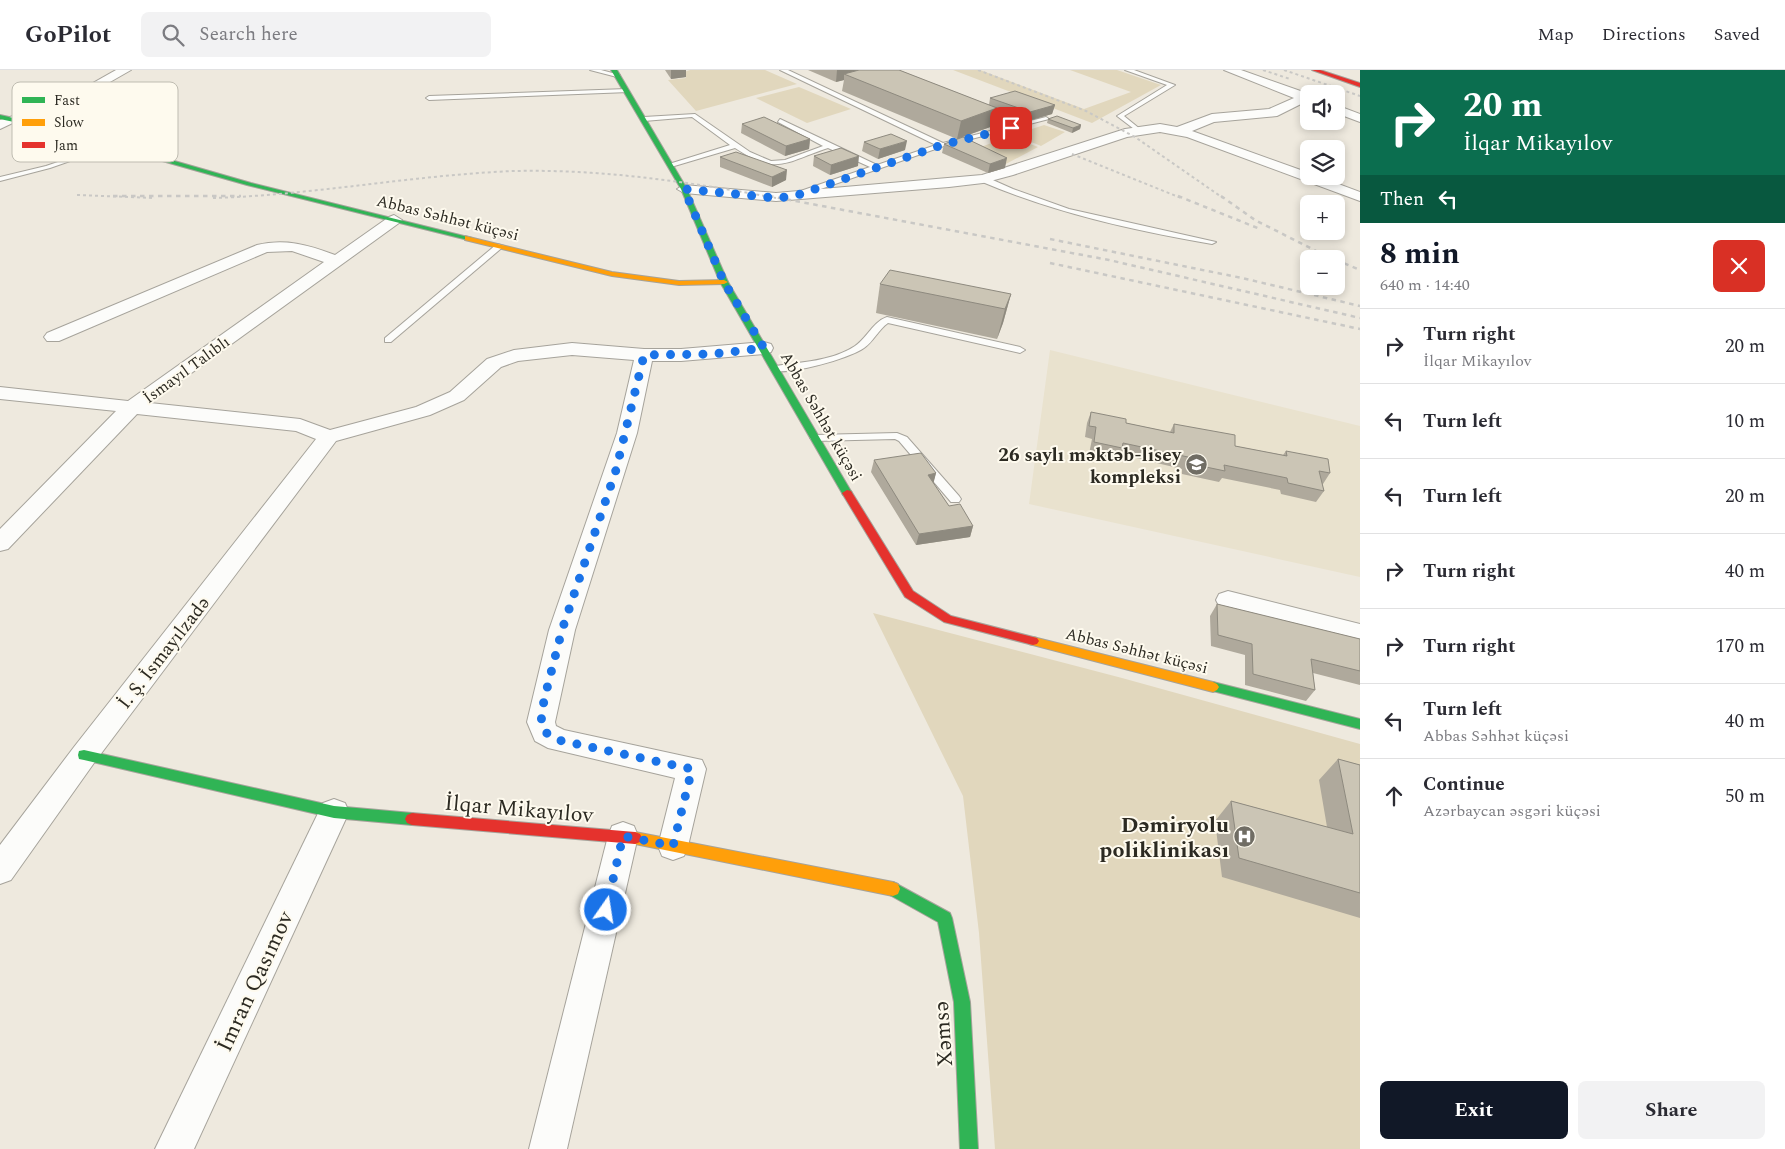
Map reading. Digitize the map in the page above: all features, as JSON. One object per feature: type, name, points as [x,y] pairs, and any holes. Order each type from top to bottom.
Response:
[{"type":"main road","points":[[1315,70],[1360,85]]},
{"type":"main road","points":[[616,72],[684,189],[724,282]]},
{"type":"main road","name":"Abbas Səhhət küçəsi","points":[[172,162],[249,184],[612,274],[678,283],[724,282],[909,594],[948,618],[1360,724]]},
{"type":"main road","name":"İlqar Mikayılov","points":[[84,755],[334,812],[623,836],[889,887],[944,918]]},
{"type":"main road","name":"Xəmsə","points":[[944,918],[962,1002],[969,1149]]},
{"type":"street","points":[[103,82],[125,70]]},
{"type":"street","points":[[1230,70],[1300,95]]},
{"type":"street","points":[[1179,131],[1212,118],[1272,113],[1300,101]]},
{"type":"street","points":[[1345,112],[1360,118]]},
{"type":"street","points":[[0,125],[6,118]]},
{"type":"street","points":[[684,189],[776,198],[983,179],[1138,130],[1160,128],[1179,131],[1360,197]]},
{"type":"street","name":"İsmayıl Talıblı","points":[[0,543],[133,406],[394,220]]},
{"type":"street","points":[[53,337],[263,248],[277,244],[291,245],[337,261]]},
{"type":"street","points":[[0,393],[300,425],[329,437],[423,411],[457,396],[494,363],[514,356],[572,349],[644,355],[713,354],[764,348]]},
{"type":"street","points":[[644,355],[616,470],[562,630],[541,722],[545,732],[558,740],[692,769],[673,846]]},
{"type":"street","name":"İ. Ş. İsmayılzadə","points":[[0,870],[84,755],[329,437]]},
{"type":"street","points":[[1228,600],[1360,634]]},
{"type":"street","name":"İmran Qasımov","points":[[174,1149],[334,812]]},
{"type":"street","points":[[548,1149],[623,836]]},
{"type":"lane","points":[[593,70],[616,72]]},
{"type":"lane","points":[[783,70],[942,145]]},
{"type":"lane","points":[[1128,70],[1172,85],[1120,116],[1138,130]]},
{"type":"lane","points":[[429,98],[627,91]]},
{"type":"lane","points":[[644,119],[693,115],[735,146],[776,164],[830,146]]},
{"type":"lane","points":[[795,196],[942,145],[1046,119]]},
{"type":"lane","points":[[780,121],[875,167]]},
{"type":"lane","points":[[670,165],[735,146]]},
{"type":"lane","points":[[0,179],[63,162]]},
{"type":"lane","points":[[983,179],[1039,201],[1120,224],[1212,242]]},
{"type":"lane","points":[[388,340],[500,246]]},
{"type":"lane","points":[[776,369],[825,361],[859,348],[872,337],[879,324],[887,320],[1020,350]]},
{"type":"lane","points":[[815,438],[897,436],[903,439],[955,499]]},
{"type":"shaded area","points":[[690,70],[765,70],[797,84],[696,111],[668,80],[686,78],[684,72]]},
{"type":"shaded area","points":[[953,70],[980,70],[1084,109],[1131,92],[1070,70],[1117,70],[1161,85],[1092,123]]},
{"type":"shaded area","points":[[799,87],[851,109],[807,123],[756,98]]},
{"type":"shaded area","points":[[1044,125],[1065,132],[1041,146],[1014,135]]},
{"type":"shaded area","points":[[1010,136],[1038,147],[1004,165],[973,150]]},
{"type":"shaded area","name":"26 saylı məktəb-lisey kompleksi","points":[[1050,350],[1360,426],[1360,577],[1029,504]]},
{"type":"shaded area","points":[[873,613],[1122,678],[1360,744],[1360,1149],[995,1149],[979,933],[963,796]]},
{"type":"building","points":[[859,70],[899,70],[997,108],[961,121],[844,74]]},
{"type":"building","points":[[1015,91],[1055,105],[1030,112],[990,98]]},
{"type":"building","points":[[1057,116],[1081,125],[1073,128],[1048,119]]},
{"type":"building","points":[[764,117],[810,139],[786,146],[742,124]]},
{"type":"building","points":[[891,134],[907,141],[880,149],[864,142]]},
{"type":"building","points":[[963,137],[1007,158],[990,164],[944,144]]},
{"type":"building","points":[[841,148],[859,156],[831,165],[814,156]]},
{"type":"building","points":[[736,152],[787,170],[772,177],[720,157]]},
{"type":"building","points":[[890,270],[1011,294],[1005,309],[880,284]]},
{"type":"building","points":[[1091,412],[1126,419],[1126,423],[1174,433],[1174,424],[1235,435],[1235,446],[1287,456],[1286,451],[1328,459],[1330,473],[1319,471],[1324,491],[1288,483],[1287,478],[1224,465],[1225,471],[1187,463],[1188,457],[1123,443],[1122,448],[1094,442],[1096,427],[1089,426]]},
{"type":"building","points":[[921,453],[936,473],[928,475],[949,506],[960,504],[973,526],[919,534],[874,460]]},
{"type":"building","points":[[1217,604],[1360,639],[1360,671],[1311,659],[1315,690],[1253,674],[1252,644],[1218,635]]},
{"type":"building","points":[[1338,759],[1360,765],[1360,893],[1239,858],[1231,801],[1353,834]]},
{"type":"railway","points":[[978,70],[1086,111],[1135,137],[1223,198]]},
{"type":"railway","points":[[1263,70],[1290,79]]},
{"type":"railway","points":[[1284,70],[1360,96]]},
{"type":"railway","points":[[1072,154],[1181,198]]},
{"type":"railway","points":[[213,198],[288,193],[439,176],[514,171],[613,174],[776,198]]},
{"type":"railway","points":[[77,195],[155,198]]},
{"type":"railway","points":[[113,196],[241,196]]},
{"type":"railway","points":[[769,196],[1109,260],[1360,318]]},
{"type":"railway","points":[[1178,196],[1260,229]]},
{"type":"railway","points":[[1221,196],[1255,220],[1314,250]]},
{"type":"railway","points":[[1050,239],[1242,278],[1360,306]]},
{"type":"railway","points":[[1050,263],[1360,329]]},
{"type":"railway","points":[[1345,264],[1360,270]]},
{"type":"traffic: fast","points":[[614,70],[684,189],[724,282],[847,493]]},
{"type":"traffic: fast","points":[[0,117],[12,120]]},
{"type":"traffic: fast","points":[[172,162],[249,184],[468,238]]},
{"type":"traffic: fast","points":[[1213,687],[1360,724]]},
{"type":"traffic: fast","points":[[84,755],[334,812],[412,819]]},
{"type":"traffic: fast","points":[[893,889],[945,918],[962,1002],[969,1149]]},
{"type":"traffic: slow","points":[[468,238],[612,274],[679,283],[724,282]]},
{"type":"traffic: slow","points":[[1033,641],[1213,687]]},
{"type":"traffic: slow","points":[[635,838],[893,889]]},
{"type":"traffic: jam","points":[[1315,70],[1360,85]]},
{"type":"traffic: jam","points":[[847,493],[909,594],[948,619],[1033,641]]},
{"type":"traffic: jam","points":[[412,819],[635,838]]},
{"type":"place","name":"26 saylı məktəb-lisey kompleksi","points":[[1197,465]]},
{"type":"place","name":"Dəmiryolu poliklinikası","points":[[1245,837]]},
{"type":"route","points":[[606,910],[623,836],[673,846],[692,769],[558,740],[545,732],[541,722],[544,700],[562,630],[593,544],[616,470],[627,432],[644,355],[713,354],[764,348],[724,282],[684,189],[776,198],[795,196],[942,145],[1011,128]]}]
